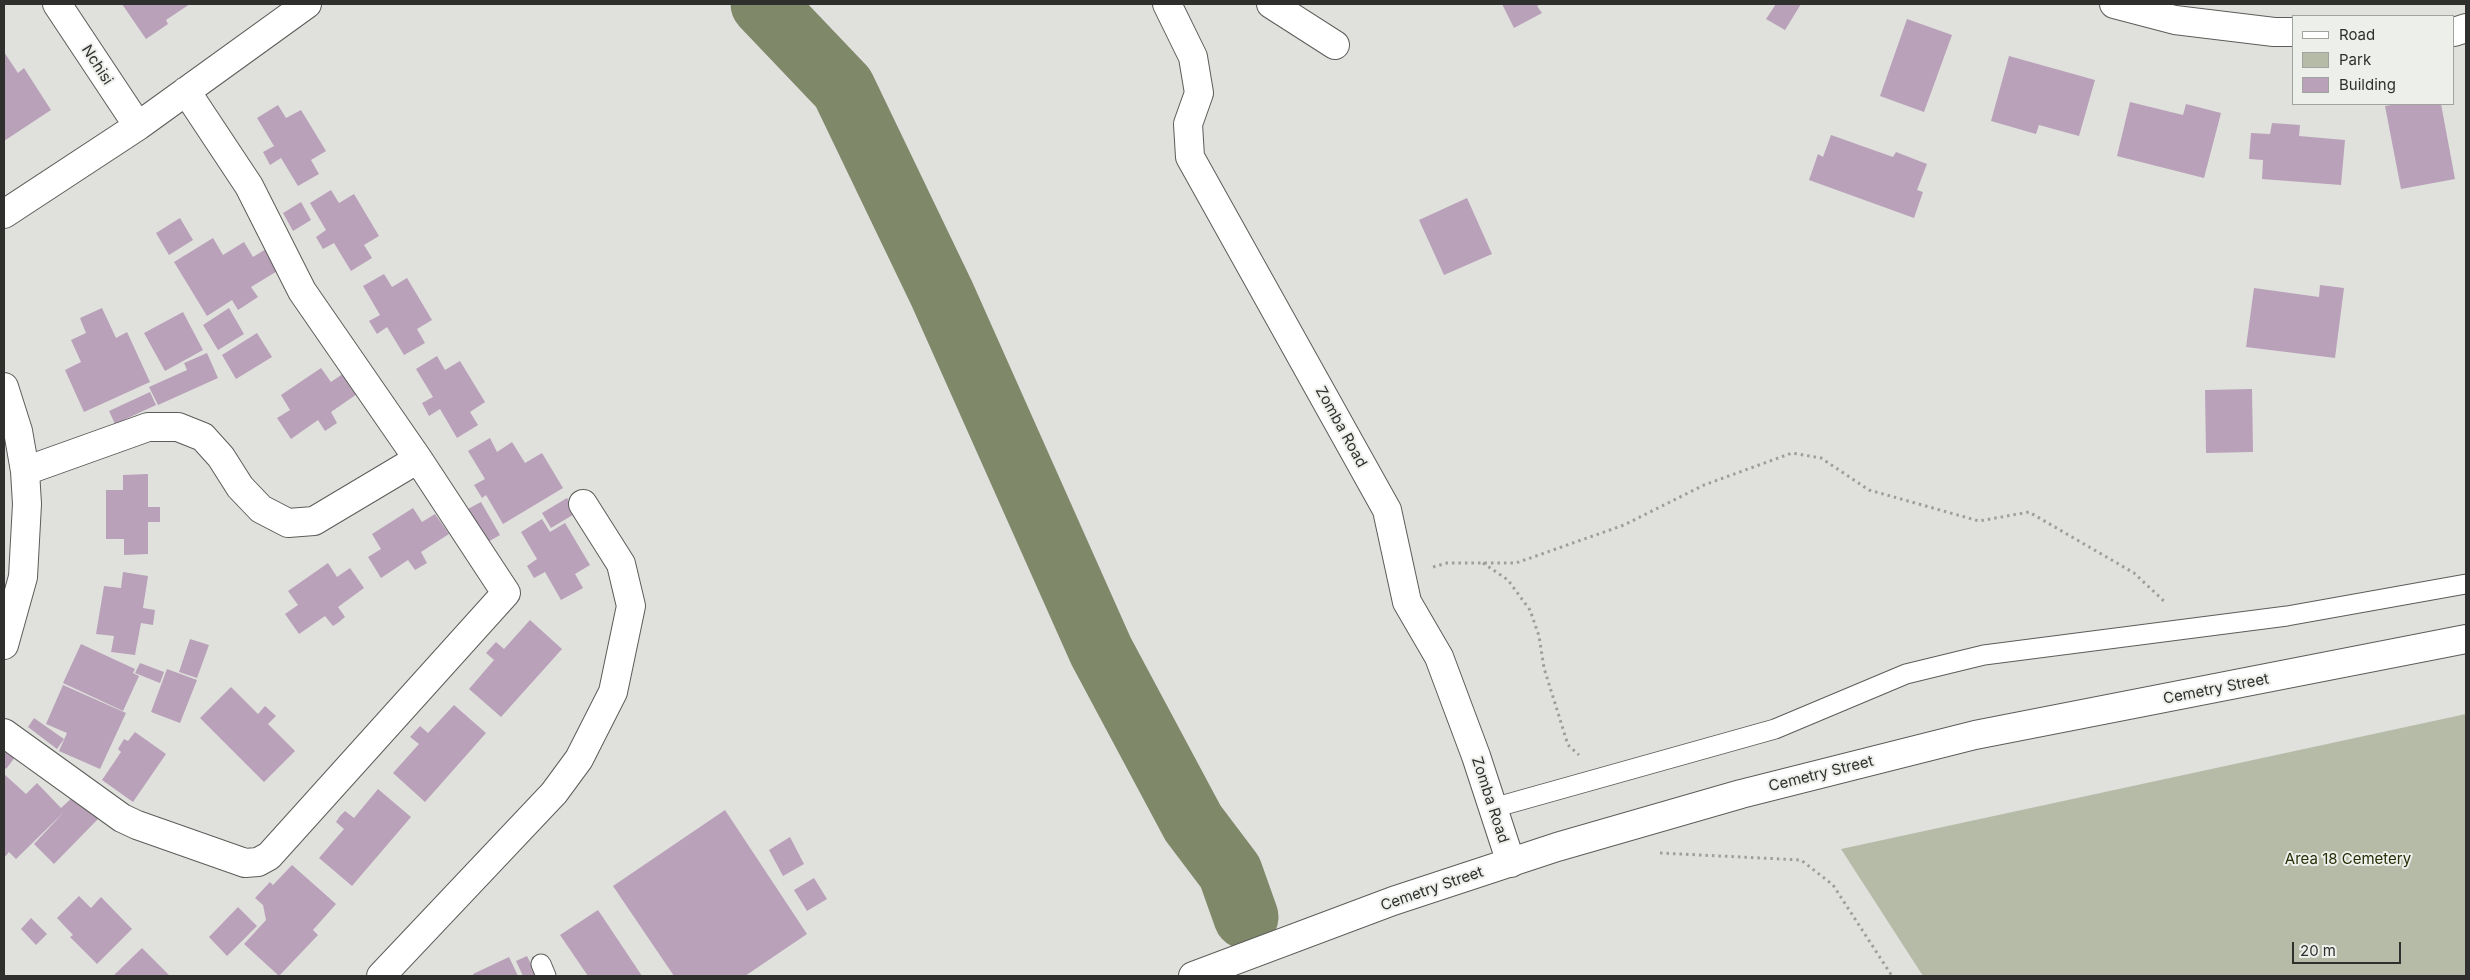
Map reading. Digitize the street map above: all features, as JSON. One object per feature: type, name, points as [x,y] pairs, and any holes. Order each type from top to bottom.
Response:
[{"type":"street","name":"Nchisi","points":[[57,4],[138,126]]},
{"type":"street","points":[[4,214],[138,126],[307,4]]},
{"type":"street","name":"Zomba Road","points":[[1167,4],[1193,57],[1199,93],[1188,124],[1190,157],[1387,510],[1407,602],[1439,658],[1476,756],[1511,862]]},
{"type":"street","points":[[1271,4],[1335,45]]},
{"type":"street","points":[[2114,4],[2175,20],[2274,32],[2292,32]]},
{"type":"street","points":[[4,733],[122,818],[245,863],[258,862],[269,856],[506,593],[418,459],[302,291],[249,186],[186,91]]},
{"type":"street","points":[[4,387],[18,431],[25,471],[26,539],[23,577],[4,646]]},
{"type":"street","points":[[25,471],[148,427],[178,427],[203,437],[221,457],[240,487],[261,509],[288,523],[314,521],[418,459]]},
{"type":"street","points":[[381,976],[554,793],[579,759],[613,692],[631,606],[621,564],[583,504]]},
{"type":"street","name":"Cemetry Street","points":[[1193,976],[1393,901],[1511,862],[1741,794],[1975,735],[2466,639]]},
{"type":"lane","points":[[1493,808],[1775,729],[1906,674],[1984,655],[2287,616],[2466,584]]},
{"type":"path","points":[[1399,566],[1421,570],[1447,562],[1516,563],[1624,525],[1704,485],[1792,454],[1821,458],[1869,490],[1979,521],[2030,512],[2134,573],[2170,606],[2187,628]]},
{"type":"path","points":[[1482,563],[1508,580],[1530,610],[1539,636],[1544,668],[1568,745],[1584,760]]},
{"type":"path","points":[[1655,852],[1801,860],[1833,885],[1892,976]]},
{"type":"green space","name":"Area 18 Cemetery","points":[[2466,714],[2466,976],[1923,976],[1841,849]]},
{"type":"building","points":[[122,4],[190,4],[166,20],[168,24],[146,39]]},
{"type":"building","points":[[1502,4],[1541,4],[1537,6],[1542,13],[1514,28]]},
{"type":"building","points":[[1776,4],[1801,4],[1785,30],[1766,19]]},
{"type":"building","points":[[1907,19],[1952,35],[1924,112],[1880,96]]},
{"type":"building","points":[[4,52],[18,73],[24,68],[51,110],[4,141]]},
{"type":"building","points":[[2009,56],[2095,80],[2079,136],[2039,125],[2036,134],[1991,121]]},
{"type":"building","points":[[2130,102],[2183,115],[2186,104],[2221,113],[2204,178],[2117,156]]},
{"type":"building","points":[[278,105],[286,118],[301,110],[326,151],[311,160],[319,174],[298,186],[281,158],[270,165],[263,152],[274,146],[257,118]]},
{"type":"building","points":[[2441,105],[2455,179],[2401,189],[2385,106]]},
{"type":"building","points":[[2272,123],[2300,125],[2299,136],[2345,140],[2341,185],[2262,179],[2263,160],[2249,159],[2251,133],[2270,134]]},
{"type":"building","points":[[1831,135],[1893,157],[1896,152],[1927,164],[1917,190],[1923,192],[1914,218],[1809,180],[1818,154],[1823,157]]},
{"type":"building","points":[[331,190],[339,203],[354,194],[379,236],[364,245],[372,258],[351,271],[334,243],[323,249],[316,237],[326,230],[310,203]]},
{"type":"building","points":[[1467,198],[1492,254],[1444,275],[1419,220]]},
{"type":"building","points":[[301,202],[311,220],[293,231],[283,213]]},
{"type":"building","points":[[180,218],[193,240],[169,255],[156,233]]},
{"type":"building","points":[[213,238],[223,255],[244,242],[253,257],[266,249],[279,270],[251,287],[258,297],[238,310],[232,300],[207,316],[174,262]]},
{"type":"building","points":[[384,274],[392,287],[407,278],[432,320],[417,329],[425,343],[404,355],[387,327],[377,334],[369,321],[380,315],[363,286]]},
{"type":"building","points":[[2320,285],[2344,288],[2335,358],[2246,347],[2254,288],[2319,297]]},
{"type":"building","points":[[102,308],[116,338],[127,332],[150,382],[84,412],[65,370],[81,362],[71,340],[86,333],[80,318]]},
{"type":"building","points":[[229,308],[244,334],[218,350],[203,325]]},
{"type":"building","points":[[183,312],[203,350],[165,371],[144,333]]},
{"type":"building","points":[[257,333],[272,357],[236,379],[222,355]]},
{"type":"building","points":[[207,353],[218,378],[158,405],[149,387],[187,370],[184,363]]},
{"type":"building","points":[[437,356],[445,370],[460,361],[485,402],[470,412],[478,425],[457,438],[440,409],[429,416],[422,403],[433,397],[416,369]]},
{"type":"building","points":[[321,368],[331,382],[344,373],[357,394],[331,412],[337,423],[325,431],[318,420],[291,439],[277,418],[290,410],[281,395]]},
{"type":"building","points":[[2252,389],[2253,452],[2206,453],[2205,390]]},
{"type":"building","points":[[150,392],[156,405],[115,424],[109,411]]},
{"type":"building","points":[[490,438],[497,452],[512,442],[525,463],[542,453],[563,488],[503,524],[486,495],[482,498],[474,485],[485,479],[468,451]]},
{"type":"building","points":[[148,474],[148,507],[160,507],[160,522],[148,522],[148,554],[124,555],[124,539],[106,539],[106,490],[123,490],[123,475]]},
{"type":"building","points":[[567,498],[576,513],[551,528],[542,513]]},
{"type":"building","points":[[481,502],[500,535],[486,543],[466,510]]},
{"type":"building","points":[[413,508],[422,522],[435,514],[449,534],[421,552],[427,563],[415,570],[408,560],[381,578],[368,557],[381,549],[372,534]]},
{"type":"building","points":[[542,519],[550,532],[565,523],[590,565],[575,574],[583,588],[561,600],[545,572],[534,578],[527,566],[537,559],[521,532]]},
{"type":"building","points":[[328,563],[337,577],[350,568],[364,588],[338,607],[345,617],[339,622],[333,626],[325,616],[299,634],[285,614],[298,605],[288,591]]},
{"type":"building","points":[[123,572],[148,576],[143,608],[155,610],[153,625],[141,623],[135,655],[111,652],[114,636],[96,634],[104,586],[121,588]]},
{"type":"building","points":[[530,620],[562,649],[501,717],[469,689],[494,660],[486,653],[496,642],[504,649]]},
{"type":"building","points":[[190,639],[209,645],[197,678],[179,672]]},
{"type":"building","points":[[81,644],[135,669],[133,673],[139,676],[123,711],[63,683]]},
{"type":"building","points":[[140,663],[164,672],[160,683],[135,673]]},
{"type":"building","points":[[167,669],[197,680],[180,723],[151,712]]},
{"type":"building","points":[[63,685],[126,713],[100,769],[59,751],[67,733],[46,724]]},
{"type":"building","points":[[231,687],[258,714],[265,706],[276,716],[268,724],[295,751],[264,782],[200,718]]},
{"type":"building","points":[[454,705],[486,733],[425,802],[393,773],[419,744],[410,737],[420,726],[428,733]]},
{"type":"building","points":[[34,718],[64,739],[57,749],[28,727]]},
{"type":"building","points":[[135,732],[166,754],[133,802],[102,780],[121,752],[118,749],[124,739],[128,741]]},
{"type":"building","points":[[4,746],[16,756],[6,769],[4,767]]},
{"type":"building","points":[[4,774],[26,794],[37,783],[61,808],[74,796],[98,819],[54,864],[34,844],[64,812],[16,859],[9,852],[4,858]]},
{"type":"building","points":[[378,789],[411,817],[352,886],[319,858],[344,829],[336,822],[340,816],[345,811],[354,818]]},
{"type":"building","points":[[725,810],[807,934],[745,976],[674,976],[613,886]]},
{"type":"building","points":[[790,837],[804,864],[783,876],[769,850]]},
{"type":"building","points":[[292,865],[336,904],[313,930],[318,935],[279,976],[244,944],[266,920],[263,905],[255,898],[270,882],[273,885]]},
{"type":"building","points":[[814,878],[827,899],[807,911],[794,890]]},
{"type":"building","points":[[79,896],[91,908],[101,897],[132,929],[97,964],[70,937],[73,935],[57,918]]},
{"type":"building","points":[[238,907],[257,926],[227,956],[209,937]]},
{"type":"building","points":[[598,910],[642,976],[588,976],[560,935]]},
{"type":"building","points":[[31,918],[47,934],[36,945],[21,929]]},
{"type":"building","points":[[142,948],[170,976],[113,976]]},
{"type":"building","points":[[527,956],[537,976],[523,976],[516,961]]},
{"type":"building","points":[[509,957],[518,976],[474,976],[473,974]]},
{"type":"waterway","points":[[763,4],[843,88],[942,294],[1101,651],[1193,823],[1230,872],[1246,917]]}]
